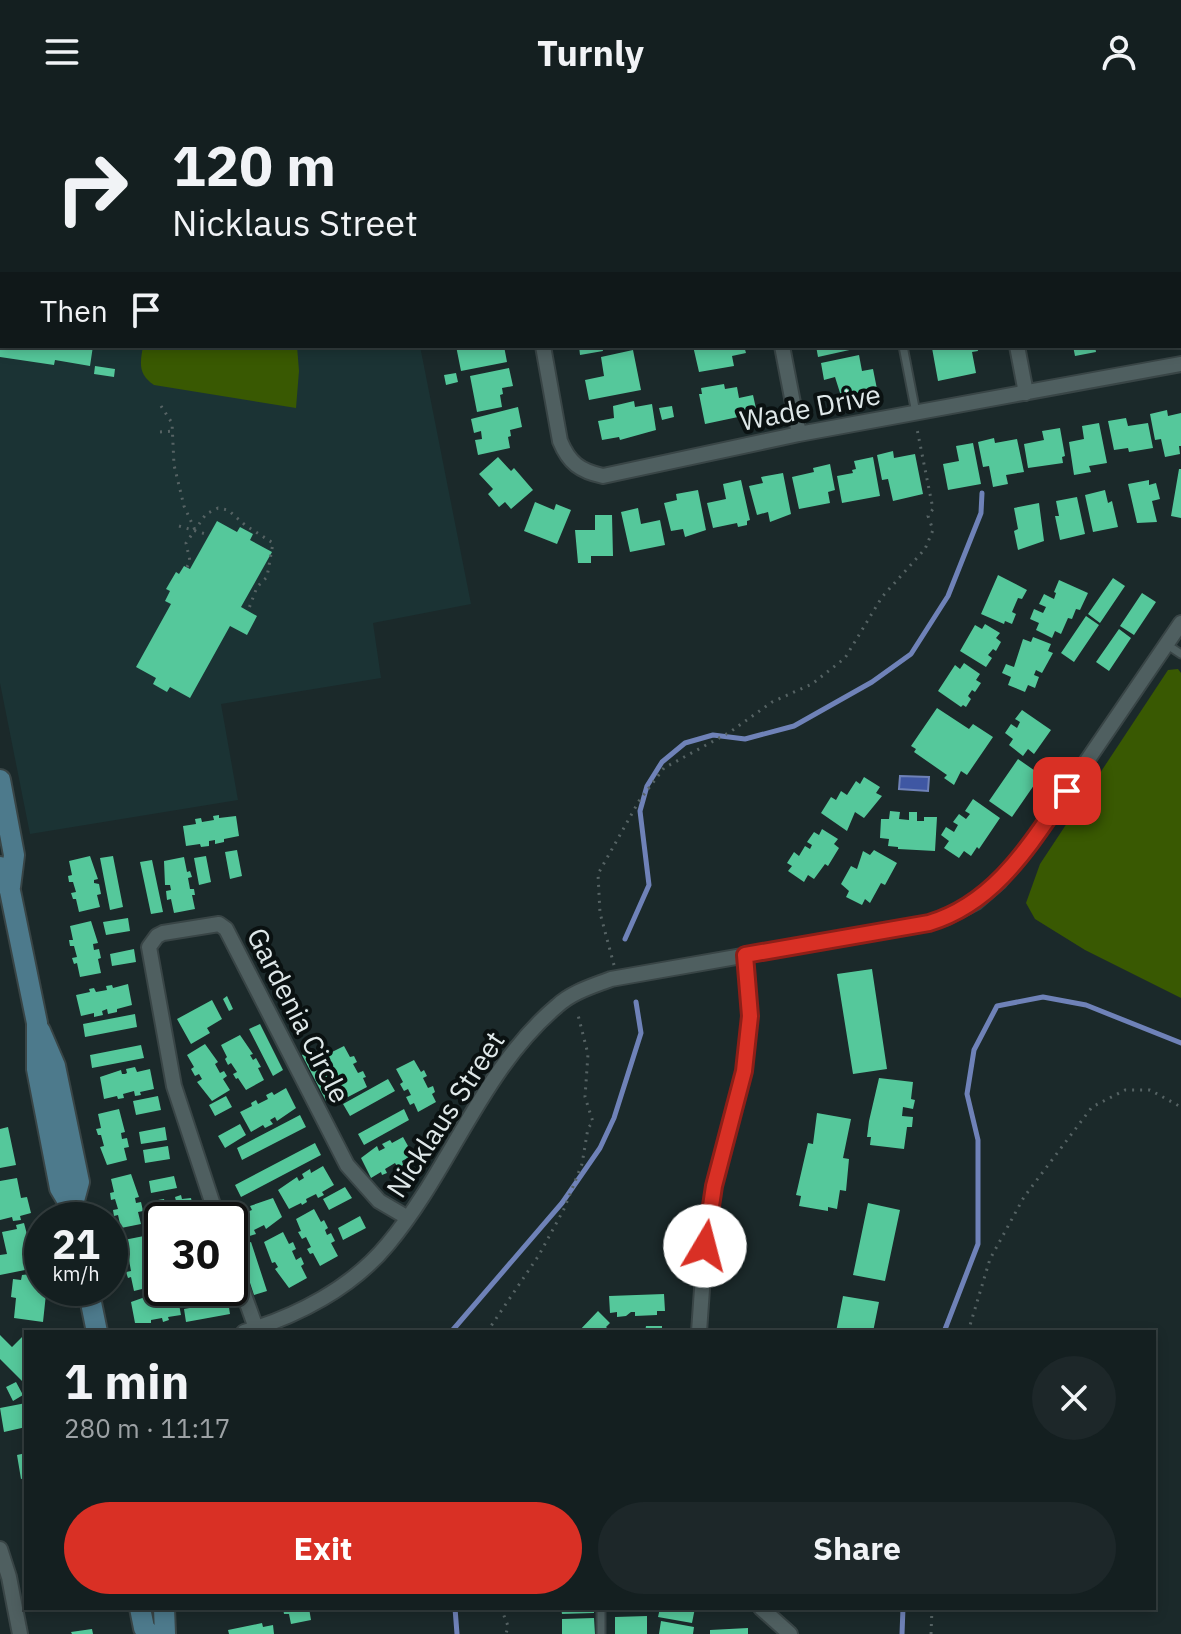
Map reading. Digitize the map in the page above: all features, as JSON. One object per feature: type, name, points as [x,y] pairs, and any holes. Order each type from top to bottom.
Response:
[{"type":"main road","points":[[0,780],[14,855],[10,891]]},
{"type":"main road","points":[[0,867],[10,891],[37,1023],[37,1069],[60,1188],[68,1202]]},
{"type":"main road","points":[[92,1306],[97,1330]]},
{"type":"main road","points":[[140,1610],[144,1628],[149,1634]]},
{"type":"main road","points":[[164,1610],[165,1634]]},
{"type":"street","name":"Wade Drive","points":[[543,348],[560,441],[566,454],[584,472],[603,476],[799,434],[1181,364]]},
{"type":"street","points":[[782,348],[799,434]]},
{"type":"street","points":[[1017,348],[1026,393]]},
{"type":"street","name":"Nicklaus Street","points":[[250,1330],[301,1311],[347,1282],[386,1247],[408,1218],[508,1057],[557,1005],[573,994],[616,978],[929,923],[976,902],[999,882],[1033,840],[1181,623]]},
{"type":"street","name":"Gardenia Circle","points":[[212,1202],[174,1086],[149,947],[163,933],[219,924],[226,929],[347,1165],[379,1201],[408,1218]]},
{"type":"street","points":[[699,1330],[705,1246],[714,1186],[744,1071],[750,1016],[745,955]]},
{"type":"street","points":[[244,1306],[250,1330]]},
{"type":"street","points":[[0,1549],[20,1634]]},
{"type":"street","points":[[763,1610],[790,1634]]},
{"type":"lane","points":[[903,348],[916,413]]},
{"type":"lane","points":[[1166,644],[1181,654]]},
{"type":"lane","points":[[601,1610],[601,1634]]},
{"type":"path","points":[[161,406],[174,431],[174,465],[184,506],[195,530]]},
{"type":"path","points":[[616,978],[600,913],[598,874],[639,801],[664,768],[730,732],[772,702],[812,684],[845,658],[882,597],[925,549],[933,530],[928,516],[933,509],[916,413]]},
{"type":"path","points":[[160,432],[174,431]]},
{"type":"path","points":[[187,567],[190,561],[186,543],[209,510],[224,508],[273,543],[267,577],[257,587],[248,611]]},
{"type":"path","points":[[179,526],[209,535]]},
{"type":"path","points":[[488,1330],[539,1255],[564,1209],[582,1164],[588,1128],[593,1122],[585,1097],[588,1054],[573,994]]},
{"type":"path","points":[[969,1330],[990,1259],[1024,1197],[1092,1107],[1125,1090],[1150,1090],[1181,1107]]},
{"type":"path","points":[[502,1610],[508,1626],[506,1634]]},
{"type":"path","points":[[931,1634],[932,1610]]},
{"type":"shaded area","points":[[0,348],[420,348],[471,604],[373,623],[381,678],[221,704],[238,800],[30,834],[0,683]]},
{"type":"green space","points":[[143,348],[297,348],[296,408],[154,385],[145,377],[141,358]]},
{"type":"green space","points":[[1178,669],[1181,673],[1181,998],[1085,950],[1035,919],[1026,903],[1040,864],[1168,670]]},
{"type":"water","points":[[900,776],[929,777],[928,791],[899,789]]},
{"type":"building","points":[[0,348],[93,348],[90,366],[55,360],[54,365],[0,357]]},
{"type":"building","points":[[456,348],[504,348],[507,362],[461,371]]},
{"type":"building","points":[[579,348],[602,348],[603,351],[580,355]]},
{"type":"building","points":[[693,348],[745,348],[746,353],[732,356],[734,366],[699,372]]},
{"type":"building","points":[[816,348],[858,348],[818,357]]},
{"type":"building","points":[[932,348],[977,348],[978,351],[972,352],[976,373],[938,381]]},
{"type":"building","points":[[1073,348],[1095,348],[1096,352],[1075,356]]},
{"type":"building","points":[[633,350],[641,390],[589,400],[585,380],[604,376],[601,357]]},
{"type":"building","points":[[859,355],[862,371],[873,369],[877,389],[841,396],[835,377],[824,380],[821,363]]},
{"type":"building","points":[[95,366],[115,369],[114,377],[94,374]]},
{"type":"building","points":[[509,368],[513,386],[502,388],[502,407],[477,412],[470,376]]},
{"type":"building","points":[[456,373],[458,382],[446,385],[444,375]]},
{"type":"building","points":[[724,384],[725,389],[737,387],[739,398],[753,395],[757,413],[705,424],[699,394],[702,394],[701,388]]},
{"type":"building","points":[[634,401],[635,407],[652,404],[656,430],[620,440],[619,437],[602,440],[598,421],[614,418],[613,406]]},
{"type":"building","points":[[672,406],[674,417],[662,420],[659,408]]},
{"type":"building","points":[[518,407],[522,427],[510,430],[510,448],[478,455],[475,440],[482,439],[481,431],[474,433],[471,419]]},
{"type":"building","points":[[1167,410],[1168,416],[1181,413],[1181,446],[1180,454],[1165,457],[1161,439],[1155,440],[1150,414]]},
{"type":"building","points":[[1126,418],[1128,426],[1148,423],[1153,448],[1129,452],[1128,448],[1114,450],[1108,421]]},
{"type":"building","points":[[1099,423],[1107,463],[1089,466],[1091,472],[1074,475],[1069,442],[1084,439],[1082,426]]},
{"type":"building","points":[[1060,428],[1065,456],[1062,457],[1063,463],[1028,468],[1024,444],[1044,440],[1042,431]]},
{"type":"building","points":[[994,438],[995,443],[1017,439],[1024,472],[1006,475],[1008,484],[993,487],[989,466],[983,467],[978,442]]},
{"type":"building","points":[[973,443],[981,484],[948,490],[943,464],[959,461],[956,446]]},
{"type":"building","points":[[893,451],[894,458],[915,454],[923,494],[893,501],[888,479],[882,480],[877,455]]},
{"type":"building","points":[[498,457],[511,471],[514,468],[533,490],[511,509],[505,502],[499,507],[488,494],[493,489],[479,474]]},
{"type":"building","points":[[873,457],[880,496],[842,503],[837,476],[853,473],[852,470],[856,469],[854,461]]},
{"type":"building","points":[[830,464],[835,490],[828,492],[830,503],[799,509],[792,477]]},
{"type":"building","points":[[1181,469],[1181,518],[1171,516]]},
{"type":"building","points":[[783,473],[791,514],[770,522],[768,512],[757,515],[749,486],[763,483],[761,477]]},
{"type":"building","points":[[741,480],[750,520],[747,525],[738,527],[737,523],[713,528],[707,503],[726,499],[723,484]]},
{"type":"building","points":[[1149,480],[1149,485],[1156,483],[1160,499],[1152,501],[1157,522],[1137,523],[1128,484]]},
{"type":"building","points":[[698,490],[706,530],[685,537],[683,529],[671,531],[664,503],[677,500],[676,494]]},
{"type":"building","points":[[1105,490],[1108,503],[1112,501],[1118,527],[1093,532],[1085,495]]},
{"type":"building","points":[[1077,497],[1085,534],[1060,540],[1055,516],[1059,516],[1056,501]]},
{"type":"building","points":[[535,502],[554,510],[556,504],[571,510],[557,544],[524,531]]},
{"type":"building","points":[[1039,503],[1044,541],[1018,550],[1014,508]]},
{"type":"building","points":[[638,508],[641,524],[660,520],[665,545],[630,552],[621,512]]},
{"type":"building","points":[[595,515],[612,515],[613,556],[591,556],[591,563],[578,563],[575,530],[595,530]]},
{"type":"building","points":[[217,521],[237,532],[240,527],[253,534],[250,540],[272,552],[241,607],[257,616],[247,635],[230,626],[190,698],[170,687],[167,692],[153,684],[156,678],[136,667],[171,604],[165,601],[170,591],[166,589],[176,572],[179,574],[184,566],[190,569]]},
{"type":"building","points":[[998,575],[1027,590],[1022,599],[1018,598],[1012,612],[1016,614],[1012,624],[1005,621],[1004,624],[981,614]]},
{"type":"building","points":[[1113,578],[1125,586],[1100,623],[1088,614]]},
{"type":"building","points":[[1059,580],[1088,593],[1080,610],[1076,609],[1072,619],[1068,618],[1061,634],[1055,631],[1052,638],[1036,630],[1039,623],[1030,619],[1034,609],[1043,613],[1046,607],[1039,604],[1044,594],[1054,599]]},
{"type":"building","points":[[1142,593],[1156,602],[1134,635],[1120,626]]},
{"type":"building","points":[[1086,616],[1099,625],[1074,662],[1061,653]]},
{"type":"building","points":[[985,624],[1000,633],[996,638],[1001,642],[996,651],[993,649],[988,655],[992,658],[986,667],[960,651],[975,625],[982,629]]},
{"type":"building","points":[[1119,629],[1131,638],[1109,671],[1096,662]]},
{"type":"building","points":[[1033,637],[1051,644],[1048,651],[1053,653],[1042,673],[1036,670],[1034,675],[1039,677],[1035,688],[1028,685],[1025,692],[1008,685],[1011,677],[1002,673],[1006,664],[1014,667],[1023,639],[1031,642]]},
{"type":"building","points":[[964,663],[980,674],[976,680],[981,683],[968,696],[971,699],[966,707],[961,707],[938,691],[955,665],[960,669]]},
{"type":"building","points":[[937,708],[969,729],[973,724],[993,737],[967,775],[961,771],[954,785],[944,778],[947,775],[914,752],[916,749],[911,746]]},
{"type":"building","points":[[1022,710],[1051,730],[1034,754],[1028,749],[1023,756],[1009,745],[1013,739],[1005,733],[1011,724],[1017,728],[1020,722],[1015,719]]},
{"type":"building","points":[[1018,759],[1041,775],[1012,817],[989,801]]},
{"type":"building","points":[[864,777],[880,787],[876,793],[882,796],[864,818],[855,812],[847,831],[821,813],[831,797],[836,800],[841,791],[847,795],[856,781],[860,784]]},
{"type":"building","points":[[973,799],[1000,818],[979,849],[977,847],[971,856],[964,851],[959,858],[944,848],[949,841],[941,835],[946,827],[954,832],[958,825],[953,822],[959,814],[966,819],[970,814],[965,811]]},
{"type":"building","points":[[890,811],[900,812],[899,819],[909,820],[909,812],[917,812],[917,821],[924,821],[924,817],[937,817],[935,851],[888,846],[889,839],[880,838],[881,819],[889,819]]},
{"type":"building","points":[[219,815],[219,818],[236,816],[239,836],[215,844],[215,840],[209,841],[209,846],[186,846],[183,826],[196,824],[195,819],[201,818],[202,822],[214,820],[213,816]]},
{"type":"building","points":[[822,829],[838,839],[834,844],[839,848],[828,866],[825,864],[814,879],[808,875],[804,882],[788,871],[792,866],[787,863],[794,852],[799,856],[805,846],[810,849],[812,845],[807,842],[814,832],[819,835]]},
{"type":"building","points":[[237,850],[242,876],[230,879],[225,852]]},
{"type":"building","points":[[874,850],[897,863],[870,903],[865,899],[862,905],[846,897],[849,891],[841,884],[851,866],[857,869],[863,851],[870,855]]},
{"type":"building","points":[[90,856],[98,879],[94,883],[99,884],[101,894],[97,895],[100,907],[79,912],[71,893],[76,892],[73,882],[69,882],[68,876],[72,875],[69,861]]},
{"type":"building","points":[[113,856],[123,907],[110,910],[100,858]]},
{"type":"building","points":[[206,856],[211,882],[199,885],[194,858]]},
{"type":"building","points":[[184,857],[187,872],[190,871],[192,877],[188,878],[190,889],[194,889],[195,909],[174,913],[171,899],[167,900],[166,891],[171,890],[170,885],[165,885],[164,861]]},
{"type":"building","points":[[152,860],[163,912],[151,914],[140,862]]},
{"type":"building","points":[[128,918],[130,931],[106,935],[103,922]]},
{"type":"building","points":[[91,921],[98,943],[93,944],[94,950],[99,949],[101,958],[98,959],[101,973],[80,977],[77,963],[74,964],[72,958],[77,957],[74,946],[70,946],[69,940],[73,940],[70,926]]},
{"type":"building","points":[[134,949],[136,962],[112,966],[110,954]]},
{"type":"building","points":[[872,969],[887,1069],[853,1074],[837,974]]},
{"type":"building","points":[[128,984],[132,1005],[108,1014],[107,1009],[102,1011],[103,1015],[94,1017],[94,1013],[81,1016],[76,995],[90,992],[89,989],[94,988],[96,992],[107,990],[106,986],[112,985],[113,988]]},
{"type":"building","points":[[227,996],[233,1009],[229,1011],[223,999]]},
{"type":"building","points":[[212,1000],[222,1019],[207,1028],[210,1033],[191,1044],[177,1019]]},
{"type":"building","points":[[135,1014],[137,1027],[85,1037],[83,1024]]},
{"type":"building","points":[[260,1024],[283,1070],[273,1076],[249,1029]]},
{"type":"building","points":[[240,1035],[253,1054],[250,1055],[253,1060],[256,1058],[261,1067],[258,1068],[264,1080],[246,1090],[233,1074],[237,1072],[231,1063],[228,1065],[221,1045]]},
{"type":"building","points":[[205,1044],[218,1062],[215,1064],[220,1073],[224,1071],[227,1076],[223,1079],[230,1090],[212,1101],[197,1082],[202,1079],[199,1074],[195,1076],[187,1055]]},
{"type":"building","points":[[141,1045],[144,1058],[92,1068],[90,1055]]},
{"type":"building","points":[[344,1046],[350,1057],[354,1056],[357,1062],[353,1064],[358,1073],[363,1071],[367,1087],[348,1097],[336,1082],[340,1080],[337,1075],[333,1077],[329,1069],[333,1068],[326,1055]]},
{"type":"building","points":[[313,1049],[337,1095],[326,1101],[302,1055]]},
{"type":"building","points":[[414,1060],[427,1076],[423,1078],[428,1088],[433,1086],[435,1092],[432,1094],[436,1102],[418,1112],[414,1103],[410,1105],[406,1097],[411,1095],[408,1089],[404,1091],[396,1069]]},
{"type":"building","points":[[135,1067],[137,1072],[150,1069],[154,1089],[140,1092],[141,1095],[135,1096],[134,1091],[123,1094],[124,1098],[104,1099],[100,1077],[121,1070],[125,1074],[126,1069]]},
{"type":"building","points":[[879,1078],[913,1082],[913,1109],[903,1107],[902,1116],[913,1117],[912,1127],[907,1127],[904,1149],[870,1145],[871,1137],[867,1137]]},
{"type":"building","points":[[388,1079],[395,1091],[350,1116],[343,1104]]},
{"type":"building","points":[[286,1088],[296,1108],[277,1121],[275,1117],[270,1120],[273,1124],[265,1128],[263,1125],[251,1132],[240,1112],[256,1100],[258,1104],[268,1099],[266,1095],[272,1092],[274,1095]]},
{"type":"building","points":[[158,1096],[161,1110],[136,1115],[133,1101]]},
{"type":"building","points":[[226,1096],[232,1107],[215,1116],[209,1105]]},
{"type":"building","points":[[119,1109],[125,1132],[121,1133],[122,1139],[127,1138],[129,1147],[124,1148],[127,1160],[107,1165],[100,1147],[104,1146],[101,1135],[96,1129],[101,1128],[98,1114]]},
{"type":"building","points":[[404,1109],[409,1120],[364,1145],[358,1134]]},
{"type":"building","points":[[817,1113],[851,1119],[843,1158],[849,1159],[846,1191],[840,1190],[837,1209],[828,1207],[828,1211],[799,1206],[801,1196],[796,1195],[808,1143],[813,1144]]},
{"type":"building","points":[[300,1115],[306,1127],[242,1160],[237,1148]]},
{"type":"building","points":[[240,1124],[246,1135],[225,1148],[218,1136]]},
{"type":"building","points":[[8,1127],[16,1165],[0,1168],[0,1129]]},
{"type":"building","points":[[165,1127],[167,1140],[141,1144],[139,1132]]},
{"type":"building","points":[[403,1137],[413,1155],[402,1161],[403,1165],[398,1168],[395,1163],[385,1169],[387,1173],[382,1175],[381,1172],[371,1178],[361,1158],[377,1146],[379,1151],[385,1148],[382,1144]]},
{"type":"building","points":[[315,1143],[321,1155],[241,1197],[235,1185]]},
{"type":"building","points":[[168,1146],[170,1159],[145,1163],[143,1150]]},
{"type":"building","points":[[323,1166],[334,1185],[322,1192],[324,1195],[318,1198],[316,1194],[302,1205],[289,1209],[278,1190],[297,1177],[299,1181],[304,1178],[302,1174],[310,1169],[311,1173]]},
{"type":"building","points":[[131,1174],[139,1197],[135,1198],[136,1203],[141,1202],[143,1211],[138,1212],[141,1224],[128,1227],[128,1202],[111,1200],[110,1193],[114,1192],[111,1179]]},
{"type":"building","points":[[174,1176],[177,1188],[151,1193],[149,1181]]},
{"type":"building","points":[[17,1178],[21,1198],[27,1197],[28,1202],[24,1202],[21,1220],[13,1221],[12,1217],[0,1220],[0,1181]]},
{"type":"building","points":[[345,1187],[352,1198],[329,1210],[323,1199]]},
{"type":"building","points":[[181,1195],[182,1199],[191,1198],[192,1202],[170,1202],[176,1201],[175,1197]]},
{"type":"building","points":[[273,1198],[282,1217],[266,1229],[264,1225],[254,1230],[256,1234],[248,1236],[250,1206]]},
{"type":"building","points":[[868,1203],[900,1210],[885,1281],[853,1275]]},
{"type":"building","points":[[314,1209],[328,1228],[325,1230],[327,1235],[331,1233],[335,1241],[331,1243],[338,1256],[320,1266],[307,1249],[311,1247],[306,1237],[302,1239],[298,1232],[301,1231],[296,1219]]},
{"type":"building","points":[[360,1216],[366,1228],[343,1240],[338,1228]]},
{"type":"building","points":[[24,1223],[24,1270],[0,1275],[0,1255],[7,1254],[2,1232],[17,1229],[16,1225]]},
{"type":"building","points":[[283,1232],[289,1244],[293,1242],[296,1249],[292,1251],[296,1260],[301,1257],[304,1264],[301,1266],[307,1278],[289,1288],[275,1269],[278,1267],[275,1262],[272,1263],[264,1242]]},
{"type":"building","points":[[144,1236],[144,1288],[134,1291],[131,1277],[128,1278],[128,1272],[131,1271],[128,1239]]},
{"type":"building","points":[[251,1242],[267,1291],[254,1295],[248,1277],[248,1243]]},
{"type":"building","points":[[22,1275],[24,1306],[45,1306],[43,1322],[14,1318],[16,1298],[11,1297],[13,1279],[21,1280]]},
{"type":"building","points":[[664,1294],[665,1311],[657,1311],[657,1315],[635,1316],[635,1312],[631,1312],[617,1317],[617,1312],[610,1313],[609,1296]]},
{"type":"building","points":[[843,1296],[879,1302],[873,1330],[836,1330]]},
{"type":"building","points":[[144,1297],[144,1306],[179,1306],[181,1315],[168,1317],[169,1320],[163,1322],[162,1318],[151,1320],[151,1323],[135,1323],[131,1302]]},
{"type":"building","points":[[229,1306],[230,1314],[186,1322],[184,1309]]},
{"type":"building","points":[[598,1311],[610,1323],[607,1330],[580,1330]]},
{"type":"building","points":[[646,1326],[662,1326],[662,1330],[645,1330]]},
{"type":"building","points":[[0,1335],[12,1347],[24,1335],[24,1383],[0,1359]]},
{"type":"building","points":[[16,1382],[23,1395],[13,1401],[6,1387]]},
{"type":"building","points":[[24,1403],[24,1427],[4,1432],[0,1408]]},
{"type":"building","points":[[24,1453],[24,1478],[21,1479],[17,1455]]},
{"type":"building","points":[[283,1610],[309,1610],[311,1620],[291,1624],[289,1614],[284,1614]]},
{"type":"building","points":[[561,1610],[594,1610],[594,1613],[562,1614]]},
{"type":"building","points":[[615,1610],[647,1610],[647,1612]]},
{"type":"building","points":[[660,1610],[695,1610],[692,1623],[658,1617]]},
{"type":"building","points":[[647,1616],[647,1634],[615,1634],[615,1617]]},
{"type":"building","points":[[594,1618],[595,1634],[562,1634],[562,1619]]},
{"type":"building","points":[[661,1621],[694,1627],[693,1634],[659,1634]]},
{"type":"building","points":[[262,1623],[263,1627],[273,1625],[274,1634],[229,1634],[228,1630]]},
{"type":"building","points":[[748,1628],[748,1634],[710,1634],[710,1630]]},
{"type":"building","points":[[92,1629],[93,1634],[71,1632]]},
{"type":"waterway","points":[[625,939],[649,885],[640,811],[647,786],[662,762],[685,743],[713,735],[745,739],[794,726],[872,682],[911,654],[948,596],[981,513],[982,493]]},
{"type":"waterway","points":[[945,1330],[978,1244],[978,1140],[967,1094],[974,1050],[997,1006],[1043,997],[1086,1005],[1181,1043]]},
{"type":"waterway","points":[[453,1330],[562,1203],[600,1148],[614,1118],[641,1033],[636,1002]]},
{"type":"waterway","points":[[455,1610],[457,1634]]},
{"type":"waterway","points":[[902,1634],[903,1610]]},
{"type":"route","points":[[705,1246],[714,1186],[744,1071],[750,1016],[745,955],[945,918],[976,902],[999,882],[1067,791]]}]
